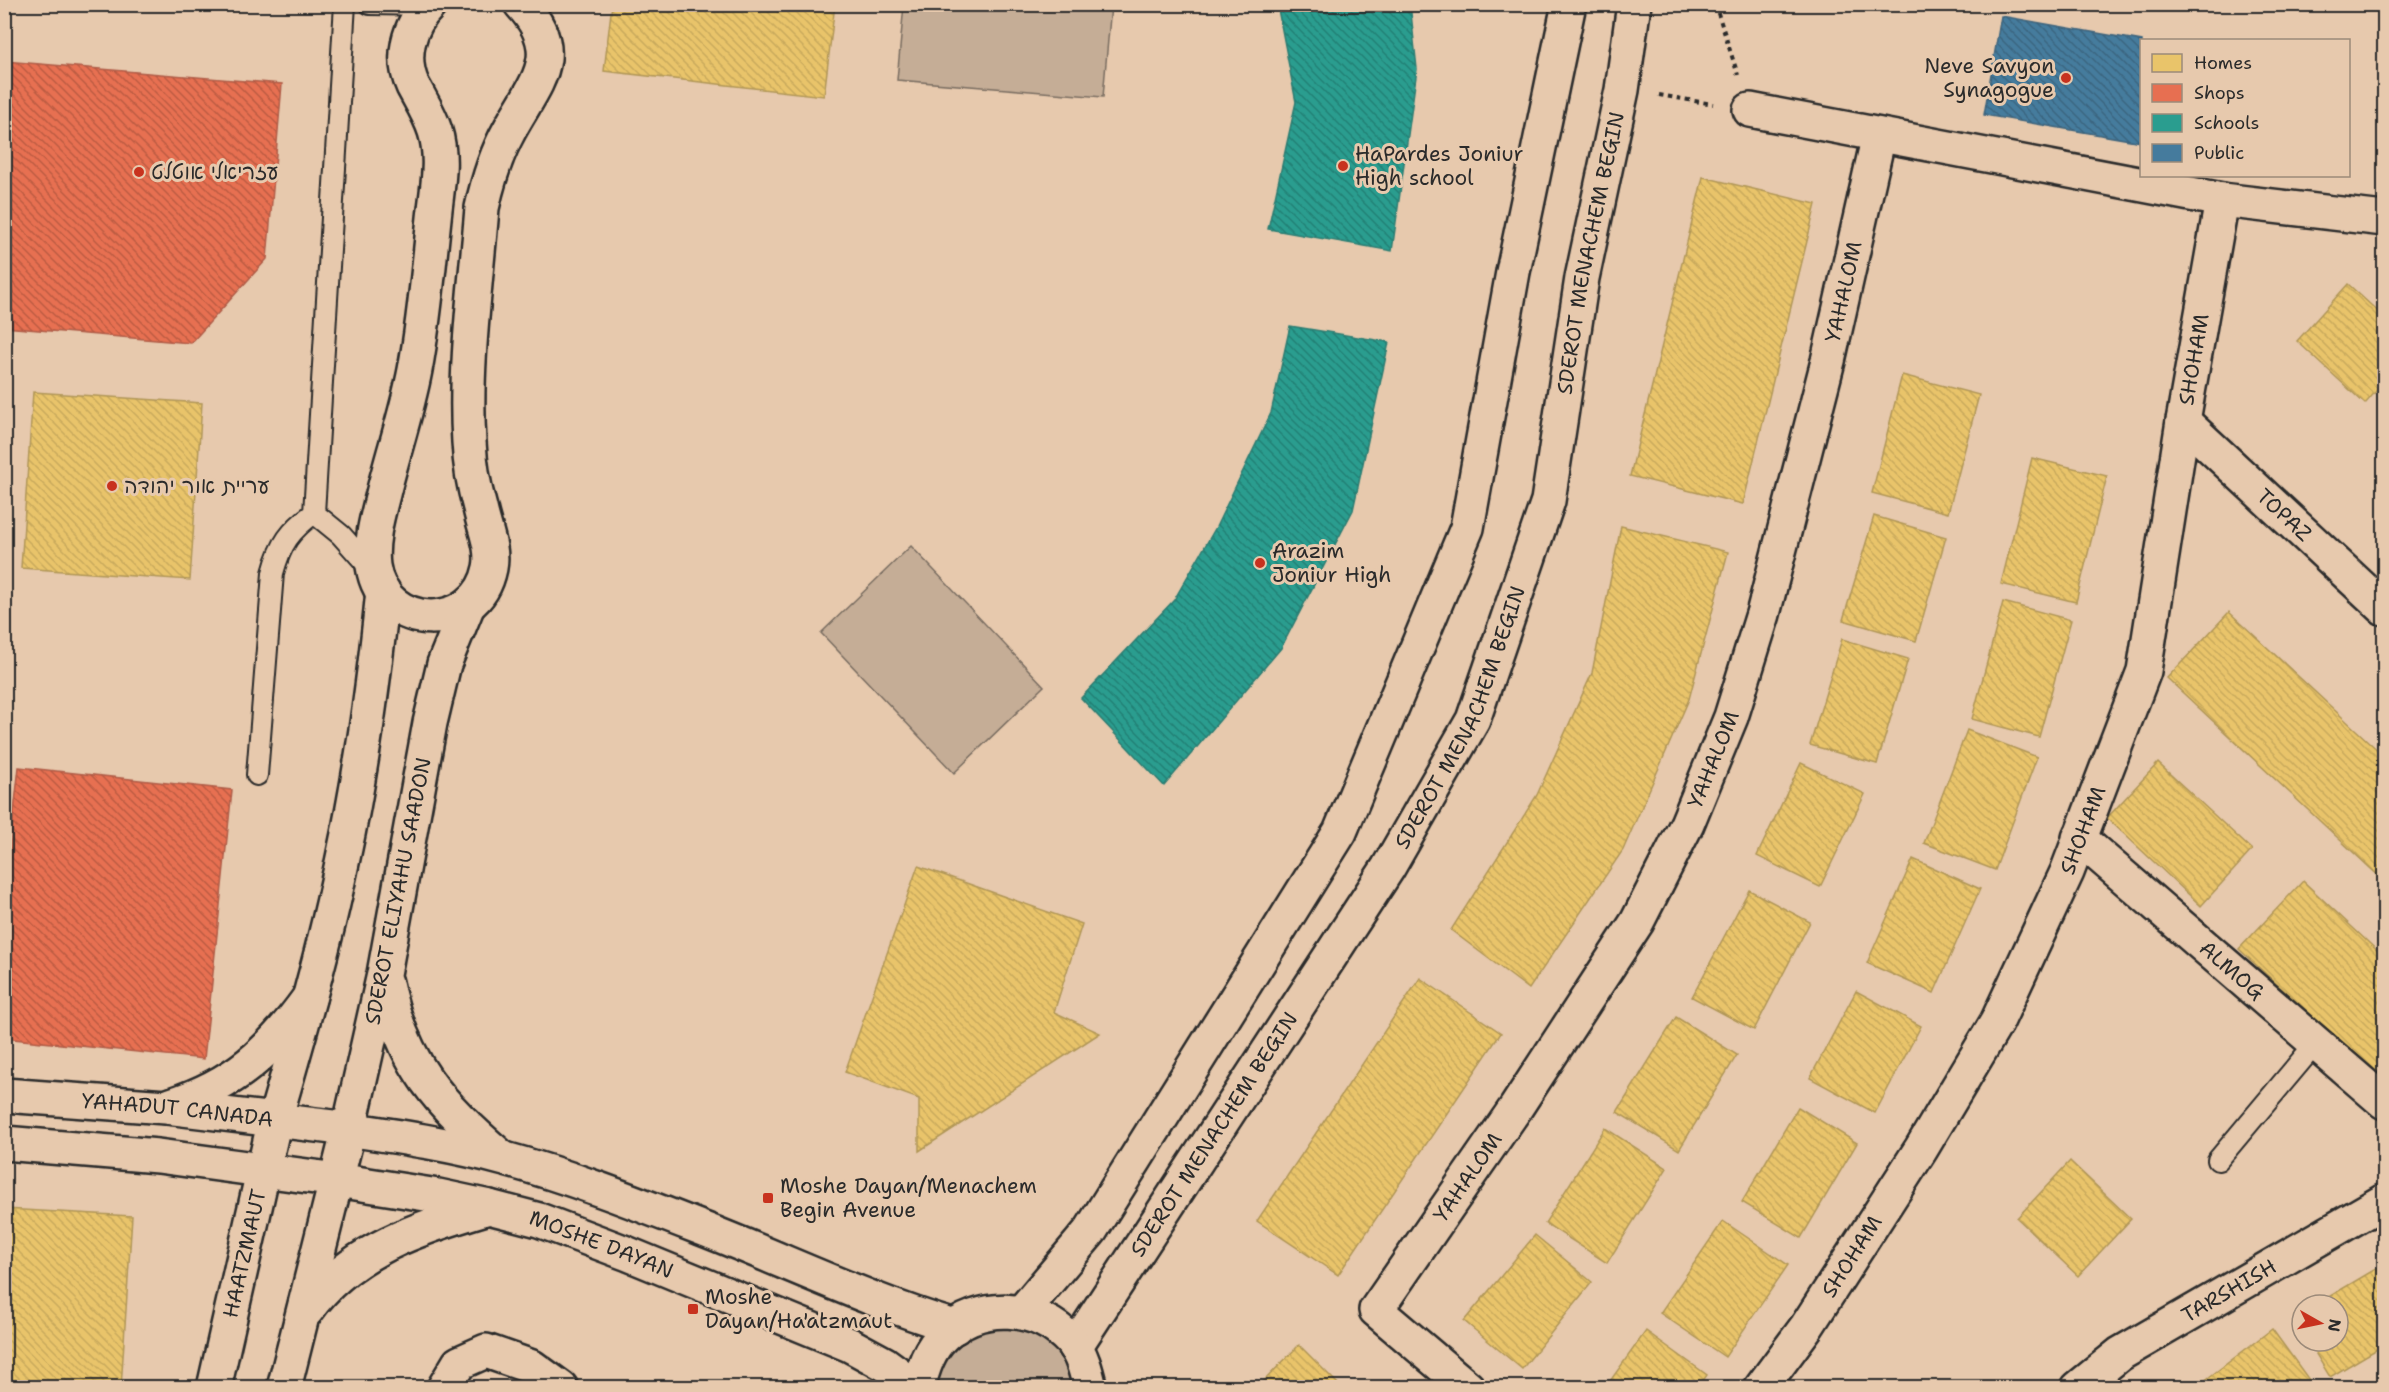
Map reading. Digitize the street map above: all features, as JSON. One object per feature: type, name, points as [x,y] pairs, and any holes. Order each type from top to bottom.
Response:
[{"type":"street","points":[[1022,1312],[1091,1230],[1345,821],[1467,528],[1513,272],[1569,4]]},
{"type":"street","name":"SDEROT MENACHEM BEGIN","points":[[1075,1347],[1388,868],[1473,720],[1548,501],[1582,279],[1622,90],[1634,4]]},
{"type":"street","points":[[275,1119],[309,998],[343,859],[361,763],[376,657],[379,582],[372,553],[377,518],[418,352],[438,180],[440,155],[436,133],[428,111],[410,76],[406,54],[415,22],[430,5]]},
{"type":"street","name":"SDEROT ELIYAHU SAADON","points":[[338,1180],[384,974],[430,723],[444,664],[468,605],[482,591],[491,564],[490,545],[472,473],[468,417],[482,207],[492,167],[510,128],[540,80],[544,57],[536,24],[521,5]]},
{"type":"street","points":[[1750,110],[2222,200],[2385,219]]},
{"type":"street","name":"YAHALOM","points":[[1468,1388],[1376,1310],[1515,1109],[1637,922],[1687,824],[1731,717],[1762,614],[1828,361],[1879,135]]},
{"type":"street","name":"SHOHAM","points":[[1761,1388],[1807,1326],[1921,1149],[1997,1022],[2067,872],[2144,671],[2183,420],[2222,200]]},
{"type":"street","name":"TOPAZ","points":[[2183,420],[2385,608]]},
{"type":"street","points":[[379,582],[404,611],[423,616],[442,617],[468,605]]},
{"type":"street","name":"ALMOG","points":[[2079,838],[2385,1102]]},
{"type":"street","points":[[384,974],[393,1017],[417,1069],[442,1102],[504,1159]]},
{"type":"street","points":[[166,1107],[201,1095],[230,1079],[259,1057],[290,1025],[309,998]]},
{"type":"street","name":"YAHADUT CANADA","points":[[4,1095],[166,1107],[349,1129]]},
{"type":"street","name":"HAATZMAUT","points":[[214,1388],[275,1119]]},
{"type":"street","points":[[349,1129],[504,1159],[559,1176],[703,1228],[882,1302],[955,1327]]},
{"type":"street","points":[[4,1143],[115,1152],[263,1169]]},
{"type":"street","name":"MOSHE DAYAN","points":[[263,1169],[489,1207],[539,1220],[626,1253],[850,1345],[885,1364],[918,1388]]},
{"type":"street","points":[[284,1388],[338,1180]]},
{"type":"street","name":"TARSHISH","points":[[2078,1388],[2120,1354],[2385,1201]]},
{"type":"street","points":[[301,1319],[319,1294],[373,1251],[422,1228],[489,1207]]},
{"type":"street","points":[[918,1388],[926,1359],[943,1336],[966,1319],[993,1310],[1022,1312],[1049,1323],[1075,1347],[1085,1366],[1090,1388]]},
{"type":"street","points":[[444,1388],[459,1363],[486,1351],[532,1368],[561,1388]]},
{"type":"lane","points":[[257,775],[273,573],[279,552],[289,534],[314,513],[345,4]]},
{"type":"lane","points":[[370,4],[430,5]]},
{"type":"lane","points":[[314,513],[341,535],[379,582]]},
{"type":"lane","points":[[2218,1160],[2316,1043]]},
{"type":"path","points":[[1622,90],[1750,110],[1715,4]]},
{"type":"shaded area","points":[[904,5],[1111,5],[1103,97],[897,80]]},
{"type":"shaded area","points":[[911,546],[1044,686],[954,773],[821,633]]},
{"type":"shaded area","points":[[969,1324],[1047,1328],[1083,1388],[925,1388]]},
{"type":"building: Homes","points":[[612,4],[835,4],[824,96],[604,71]]},
{"type":"building: Homes","points":[[1703,177],[1816,204],[1743,504],[1630,476]]},
{"type":"building: Homes","points":[[2348,284],[2384,317],[2384,382],[2365,404],[2297,341]]},
{"type":"building: Homes","points":[[1902,375],[1979,395],[1948,513],[1872,493]]},
{"type":"building: Homes","name":"עריית אור יהודה","points":[[33,392],[202,403],[190,580],[21,568]]},
{"type":"building: Homes","points":[[2032,458],[2107,476],[2076,602],[2001,584]]},
{"type":"building: Homes","points":[[1874,516],[1946,537],[1916,641],[1843,620]]},
{"type":"building: Homes","points":[[1621,526],[1728,552],[1689,699],[1623,850],[1529,989],[1451,930],[1537,795],[1592,673]]},
{"type":"building: Homes","points":[[2003,602],[2071,620],[2039,737],[1972,719]]},
{"type":"building: Homes","points":[[2229,612],[2384,756],[2384,881],[2167,678]]},
{"type":"building: Homes","points":[[1842,639],[1908,659],[1877,764],[1810,745]]},
{"type":"building: Homes","points":[[1967,730],[2037,757],[1995,870],[1924,843]]},
{"type":"building: Homes","points":[[1801,763],[1865,794],[1820,887],[1757,856]]},
{"type":"building: Homes","points":[[2158,763],[2252,850],[2201,906],[2107,818]]},
{"type":"building: Homes","points":[[1913,859],[1980,889],[1934,993],[1867,963]]},
{"type":"building: Homes","points":[[918,866],[1082,924],[1054,1012],[1100,1033],[919,1151],[919,1099],[845,1072]]},
{"type":"building: Homes","points":[[2303,881],[2384,957],[2384,1084],[2239,949]]},
{"type":"building: Homes","points":[[1749,890],[1810,922],[1754,1030],[1692,997]]},
{"type":"building: Homes","points":[[1420,978],[1501,1033],[1338,1275],[1257,1221]]},
{"type":"building: Homes","points":[[1856,991],[1921,1026],[1875,1113],[1810,1078]]},
{"type":"building: Homes","points":[[1676,1017],[1737,1055],[1679,1150],[1617,1112]]},
{"type":"building: Homes","points":[[1798,1107],[1857,1143],[1801,1238],[1742,1202]]},
{"type":"building: Homes","points":[[1605,1128],[1667,1168],[1607,1263],[1545,1223]]},
{"type":"building: Homes","points":[[2070,1161],[2131,1219],[2078,1276],[2017,1218]]},
{"type":"building: Homes","points":[[4,1209],[132,1216],[121,1388],[4,1388]]},
{"type":"building: Homes","points":[[1723,1221],[1788,1265],[1725,1357],[1660,1313]]},
{"type":"building: Homes","points":[[1535,1235],[1592,1282],[1522,1369],[1464,1321]]},
{"type":"building: Homes","points":[[2384,1264],[2384,1345],[2330,1377],[2315,1353],[2350,1353],[2350,1293],[2335,1293]]},
{"type":"building: Homes","points":[[2272,1329],[2312,1384],[2307,1388],[2195,1388]]},
{"type":"building: Homes","points":[[1646,1331],[1707,1375],[1698,1388],[1605,1388]]},
{"type":"building: Homes","points":[[1299,1345],[1342,1388],[1257,1388]]},
{"type":"building: Shops","name":"עזריאלי אוטלט","points":[[4,61],[282,84],[267,259],[191,343],[4,327]]},
{"type":"building: Shops","points":[[19,767],[232,790],[204,1059],[4,1038],[4,901]]},
{"type":"building: Schools","name":"HaPardes Joniur High school","points":[[1277,4],[1410,4],[1417,69],[1392,251],[1268,229],[1296,102]]},
{"type":"building: Schools","name":"Arazim Joniur High","points":[[1290,326],[1389,342],[1353,510],[1281,648],[1164,786],[1081,698],[1174,600],[1216,527],[1271,413]]},
{"type":"building: Public","name":"Neve Savyon Synagogue","points":[[2001,16],[2140,41],[2140,142],[1984,115]]},
{"type":"place","name":"Neve Savyon Synagogue","points":[[2066,78]]},
{"type":"place","name":"HaPardes Joniur High school","points":[[1343,166]]},
{"type":"place","name":"עזריאלי אוטלט","points":[[139,172]]},
{"type":"place","name":"עריית אור יהודה","points":[[112,486]]},
{"type":"place","name":"Arazim Joniur High","points":[[1260,563]]},
{"type":"place","name":"Moshe Dayan/Menachem Begin Avenue","points":[[768,1198]]},
{"type":"place","name":"Moshe Dayan/Ha'atzmaut","points":[[693,1309]]}]
